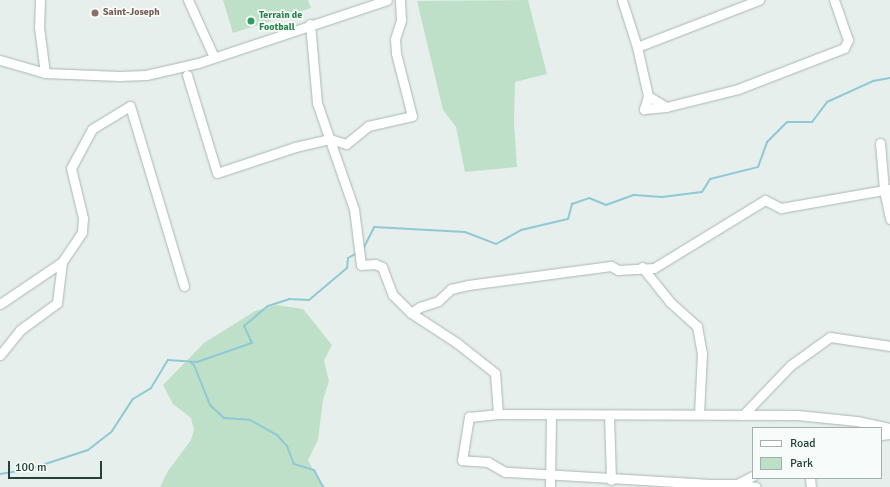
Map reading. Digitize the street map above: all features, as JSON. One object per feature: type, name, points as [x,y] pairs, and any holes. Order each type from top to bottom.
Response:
[{"type":"street","points":[[40,0],[39,27],[45,73]]},
{"type":"street","points":[[188,0],[214,57]]},
{"type":"street","points":[[0,60],[45,73],[119,76],[146,75],[214,57],[310,24],[387,0]]},
{"type":"street","points":[[187,75],[217,173],[295,147],[330,139],[346,144],[368,126],[412,116],[396,53],[396,40],[401,20],[400,0]]},
{"type":"street","points":[[622,0],[637,48],[648,96],[644,109],[666,107],[738,89],[844,48],[848,40],[834,0]]},
{"type":"street","points":[[637,48],[759,0]]},
{"type":"street","points":[[310,24],[317,103],[354,209],[361,265],[375,264],[382,267],[393,295],[412,313],[457,343],[495,373],[498,414]]},
{"type":"street","points":[[648,96],[666,107]]},
{"type":"street","points":[[0,304],[62,262],[82,232],[83,218],[71,168],[92,129],[130,106],[184,286]]},
{"type":"street","points":[[880,143],[886,164],[890,218]]},
{"type":"street","points":[[412,313],[420,307],[438,301],[451,289],[468,285],[610,266],[618,270],[642,267],[654,268],[765,200],[781,208],[887,189]]},
{"type":"street","points":[[0,355],[20,330],[57,303],[62,262]]},
{"type":"street","points":[[642,267],[670,302],[697,326],[702,353],[699,414]]},
{"type":"street","points":[[743,415],[790,365],[830,336],[890,346]]},
{"type":"street","points":[[756,487],[737,484],[708,485],[611,480],[505,472],[488,462],[462,460],[469,417],[498,414],[551,416],[699,414],[797,415],[857,425],[879,427]]},
{"type":"street","points":[[609,415],[611,480]]},
{"type":"street","points":[[550,487],[551,416]]},
{"type":"street","points":[[737,484],[752,476]]},
{"type":"green space","name":"Terrain de Football","points":[[223,0],[308,0],[311,8],[233,33]]},
{"type":"green space","points":[[528,0],[547,74],[515,82],[514,123],[517,167],[465,172],[456,127],[443,110],[417,1]]},
{"type":"green space","points":[[276,305],[303,309],[332,345],[324,361],[329,381],[323,400],[318,440],[308,460],[319,481],[326,487],[160,487],[168,471],[191,440],[194,430],[191,418],[173,404],[163,385],[204,343],[255,311]]},
{"type":"waterway","points":[[362,251],[374,227],[465,232],[496,244],[521,230],[568,219],[572,204],[589,198],[606,205],[634,195],[662,197],[702,192],[710,179],[758,167],[767,142],[787,122],[812,122],[827,102],[873,81],[890,78]]},
{"type":"waterway","points":[[0,474],[30,469],[88,450],[112,431],[133,399],[151,388],[168,360],[197,362],[252,343],[244,326],[268,306],[289,299],[309,300],[347,268],[348,258],[357,253]]},
{"type":"waterway","points":[[190,362],[194,365],[210,405],[224,418],[250,420],[277,435],[287,446],[294,464],[314,470],[323,487]]},
{"type":"place","name":"Saint-Joseph","points":[[95,13]]},
{"type":"place","name":"Terrain de Football","points":[[251,21]]}]
